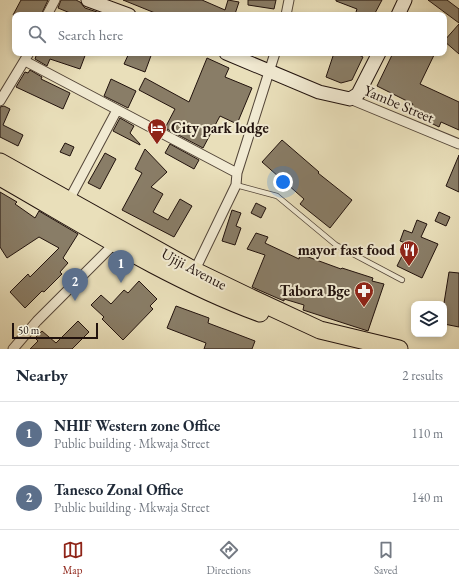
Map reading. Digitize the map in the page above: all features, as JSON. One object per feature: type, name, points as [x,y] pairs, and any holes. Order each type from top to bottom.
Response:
[{"type":"highway","name":"Ujiji Avenue","points":[[0,162],[69,200],[120,237],[192,277],[320,330],[399,349]]},
{"type":"highway","points":[[0,177],[120,237]]},
{"type":"street","points":[[49,12],[55,0]]},
{"type":"street","points":[[88,0],[121,12]]},
{"type":"street","points":[[287,12],[289,0]]},
{"type":"street","points":[[400,12],[406,0]]},
{"type":"street","points":[[233,56],[319,92],[350,98],[358,94],[377,56]]},
{"type":"street","points":[[192,277],[236,185],[238,173],[274,56]]},
{"type":"street","points":[[0,101],[27,57],[117,110],[238,173]]},
{"type":"street","name":"Yambe Street","points":[[350,98],[459,144]]},
{"type":"street","points":[[69,200],[117,110]]},
{"type":"street","points":[[13,349],[37,321],[120,237]]},
{"type":"lane","points":[[236,185],[277,196],[336,245],[402,280]]},
{"type":"building","points":[[21,0],[48,0],[42,12],[15,12]]},
{"type":"building","points":[[61,0],[76,0],[85,8],[97,12],[68,12],[58,8]]},
{"type":"building","points":[[123,0],[202,0],[225,10],[228,0],[239,2],[236,12],[153,12]]},
{"type":"building","points":[[248,0],[276,0],[274,9],[248,5]]},
{"type":"building","points":[[382,0],[376,12],[356,12],[357,9],[336,1]]},
{"type":"building","points":[[428,0],[447,0],[459,9],[459,23],[447,14],[447,12],[444,12]]},
{"type":"building","points":[[459,24],[459,54],[447,44],[447,38]]},
{"type":"building","points":[[36,56],[85,56],[80,69],[50,59],[47,66],[35,59]]},
{"type":"building","points":[[128,56],[151,56],[145,72],[124,64]]},
{"type":"building","points":[[333,56],[363,57],[352,80],[341,83],[326,77]]},
{"type":"building","points":[[392,56],[434,56],[420,84],[459,102],[459,130],[441,122],[439,127],[409,112],[413,104],[377,86]]},
{"type":"building","points":[[207,58],[229,68],[225,77],[252,88],[237,124],[220,116],[203,148],[165,128],[175,109],[139,90],[145,78],[189,102]]},
{"type":"building","points":[[30,70],[42,77],[41,79],[70,93],[63,109],[16,87],[25,72],[28,73]]},
{"type":"building","points":[[111,79],[136,91],[128,108],[104,96]]},
{"type":"building","points":[[4,106],[10,109],[3,125],[23,135],[18,146],[0,137],[0,107]]},
{"type":"building","points":[[120,118],[134,126],[130,133],[140,145],[113,131]]},
{"type":"building","points":[[282,140],[319,172],[318,173],[352,200],[330,228],[300,204],[304,199],[262,162]]},
{"type":"building","points":[[65,143],[74,147],[70,156],[60,152]]},
{"type":"building","points":[[170,144],[199,160],[194,169],[165,153]]},
{"type":"building","points":[[145,149],[167,172],[151,187],[163,194],[153,212],[168,220],[180,199],[192,206],[174,237],[122,210],[142,173],[135,169]]},
{"type":"building","points":[[105,153],[116,159],[100,189],[88,183]]},
{"type":"building","points":[[459,155],[459,192],[446,186]]},
{"type":"building","points":[[0,192],[17,202],[15,204],[35,218],[39,211],[78,234],[63,258],[68,263],[60,272],[62,274],[25,308],[10,292],[28,274],[30,277],[59,248],[39,237],[7,258],[0,247]]},
{"type":"building","points":[[256,203],[266,208],[261,218],[251,213]]},
{"type":"building","points":[[232,210],[241,213],[236,226],[241,228],[235,245],[222,241]]},
{"type":"building","points":[[439,212],[450,217],[446,226],[435,221]]},
{"type":"building","points":[[417,220],[427,224],[421,237],[438,244],[422,278],[397,266],[408,244],[400,241],[404,230],[412,233]]},
{"type":"building","points":[[256,233],[268,237],[265,243],[299,259],[300,254],[341,269],[342,268],[373,278],[372,281],[384,284],[368,331],[303,310],[304,305],[284,299],[284,301],[252,287],[265,255],[247,249]]},
{"type":"building","points":[[449,272],[459,273],[459,327],[447,325],[447,301],[444,301]]},
{"type":"building","points":[[139,281],[157,299],[150,306],[153,309],[123,340],[102,319],[104,317],[91,305],[101,295],[111,304],[124,290],[128,293]]},
{"type":"building","points":[[176,306],[209,318],[208,323],[255,341],[252,349],[204,349],[206,343],[167,328]]},
{"type":"building","points":[[78,321],[89,332],[72,349],[30,349],[38,341],[35,338],[42,331],[56,343]]},
{"type":"place","name":"City park lodge","points":[[157,145]]},
{"type":"place","name":"mayor fast food","points":[[409,267]]},
{"type":"place","name":"NHIF Western zone Office","points":[[121,283]]},
{"type":"place","name":"Tanesco Zonal Office","points":[[75,301]]},
{"type":"place","name":"Tabora Bge","points":[[364,308]]}]
